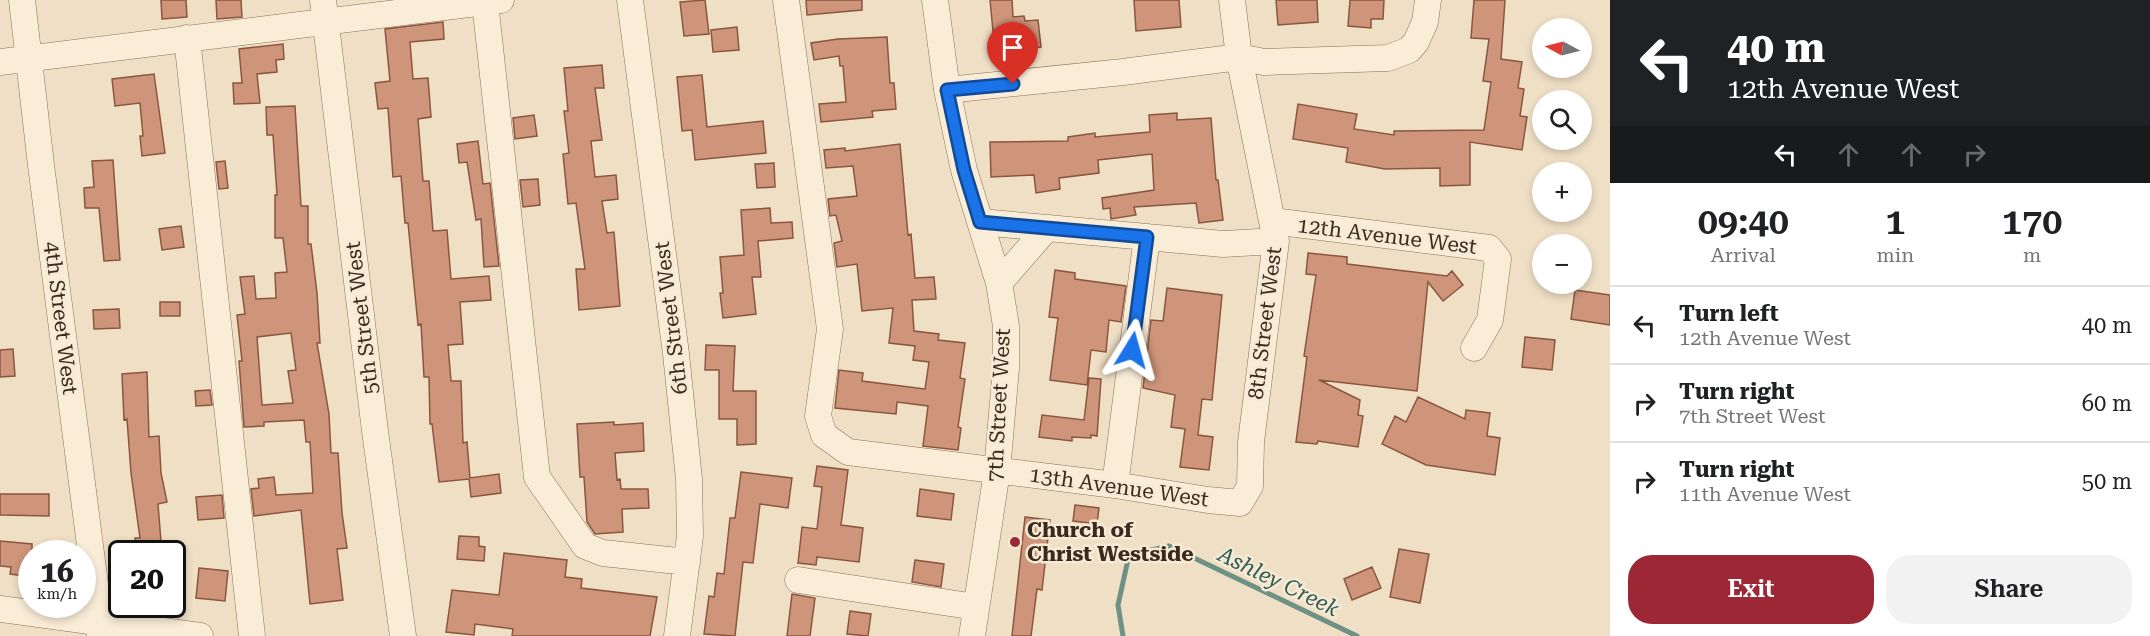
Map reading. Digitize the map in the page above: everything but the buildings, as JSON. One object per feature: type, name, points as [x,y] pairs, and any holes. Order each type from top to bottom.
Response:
[{"type":"street","name":"4th Street West","points":[[22,0],[100,629]]},
{"type":"street","name":"6th Street West","points":[[630,0],[676,354],[689,479],[690,536],[677,636]]},
{"type":"street","name":"13th Avenue West","points":[[786,0],[830,328],[818,416],[824,435],[848,452],[1115,484],[1208,500],[1240,503]]},
{"type":"street","name":"7th Street West","points":[[935,0],[947,90],[964,170],[999,283],[1006,326],[1006,368],[997,471],[972,636]]},
{"type":"street","name":"8th Street West","points":[[1232,0],[1239,57],[1274,231],[1251,442],[1250,486],[1240,503]]},
{"type":"street","points":[[947,90],[1123,72],[1239,57],[1264,62],[1377,60],[1399,55],[1408,50],[1422,32],[1428,0]]},
{"type":"street","points":[[0,62],[187,38],[324,10],[493,1],[537,477],[585,546],[603,553],[687,562]]},
{"type":"street","name":"5th Street West","points":[[324,10],[375,431],[403,636]]},
{"type":"street","points":[[187,38],[252,636]]},
{"type":"street","name":"12th Avenue West","points":[[980,222],[1223,244],[1274,231],[1489,248],[1498,259],[1490,320],[1474,348]]},
{"type":"street","points":[[999,283],[1047,228]]},
{"type":"street","points":[[1115,484],[1147,237]]},
{"type":"street","points":[[798,580],[976,607]]},
{"type":"street","points":[[0,609],[100,629],[200,636]]},
{"type":"waterway","name":"Ashley Creek","points":[[1123,636],[1118,605],[1129,555],[1169,546],[1357,636]]},
{"type":"place","name":"Church of Christ Westside","points":[[1015,542]]},
{"type":"route","points":[[1013,84],[947,90],[964,170],[980,222],[1147,237],[1132,350]]}]
